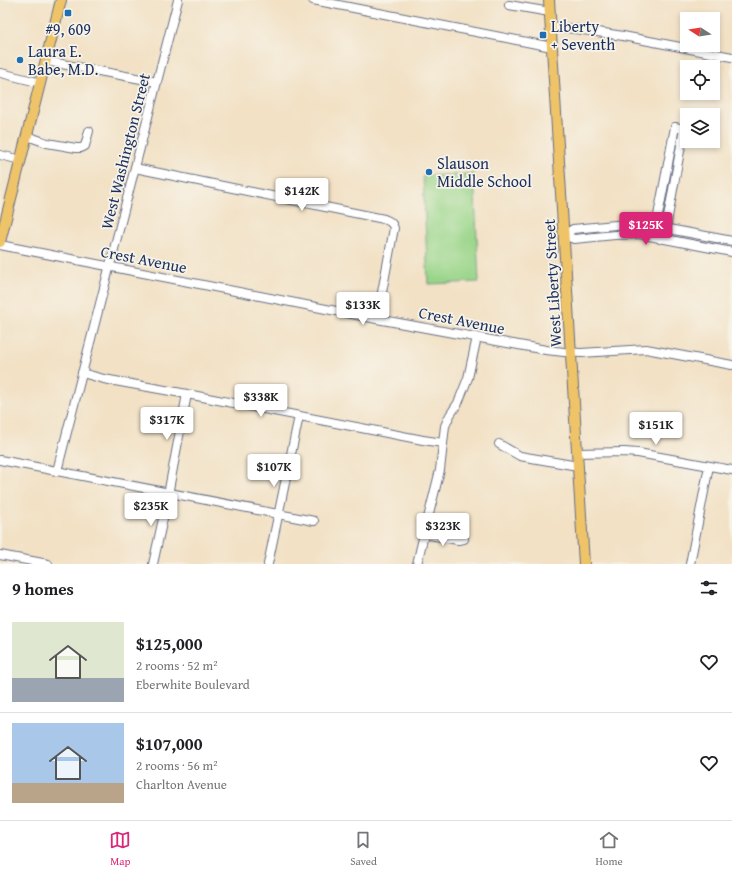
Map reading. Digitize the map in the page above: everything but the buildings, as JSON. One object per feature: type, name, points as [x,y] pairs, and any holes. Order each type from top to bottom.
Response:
[{"type":"main road","points":[[0,242],[61,0]]},
{"type":"main road","name":"West Liberty Street","points":[[549,0],[584,564]]},
{"type":"street","name":"West Washington Street","points":[[57,471],[178,0]]},
{"type":"street","points":[[314,0],[552,47]]},
{"type":"street","points":[[509,4],[550,12]]},
{"type":"street","points":[[551,26],[604,33],[732,57]]},
{"type":"street","points":[[46,61],[157,82]]},
{"type":"street","points":[[1,73],[41,83]]},
{"type":"street","points":[[675,127],[684,129],[666,228],[660,239],[656,226],[675,127]]},
{"type":"street","points":[[27,136],[47,143],[81,148],[85,146],[89,131]]},
{"type":"street","points":[[0,155],[21,160]]},
{"type":"street","points":[[135,168],[384,219],[391,222],[394,228],[377,319]]},
{"type":"street","points":[[564,235],[573,229],[637,223],[732,241]]},
{"type":"street","points":[[564,235],[574,239],[639,234],[732,252]]},
{"type":"street","name":"Crest Avenue","points":[[0,245],[377,319],[546,350],[584,353],[646,349],[732,365]]},
{"type":"street","points":[[417,564],[440,470],[445,426],[458,403],[468,378],[477,337]]},
{"type":"street","points":[[82,373],[104,379],[443,443]]},
{"type":"street","points":[[153,564],[187,394]]},
{"type":"street","points":[[268,564],[299,416]]},
{"type":"street","points":[[499,444],[520,456],[578,466]]},
{"type":"street","points":[[577,453],[638,453],[732,470]]},
{"type":"street","points":[[0,460],[314,521]]},
{"type":"street","points":[[690,564],[709,466]]},
{"type":"street","points":[[424,534],[458,540],[464,539]]},
{"type":"street","points":[[0,555],[48,564]]},
{"type":"green space","points":[[474,174],[479,282],[428,284],[423,176]]},
{"type":"place","name":"#9, 609","points":[[68,13]]},
{"type":"place","name":"Liberty + Seventh","points":[[543,35]]},
{"type":"place","name":"Laura E. Babe, M.D.","points":[[20,60]]},
{"type":"place","name":"Slauson Middle School","points":[[429,172]]}]
